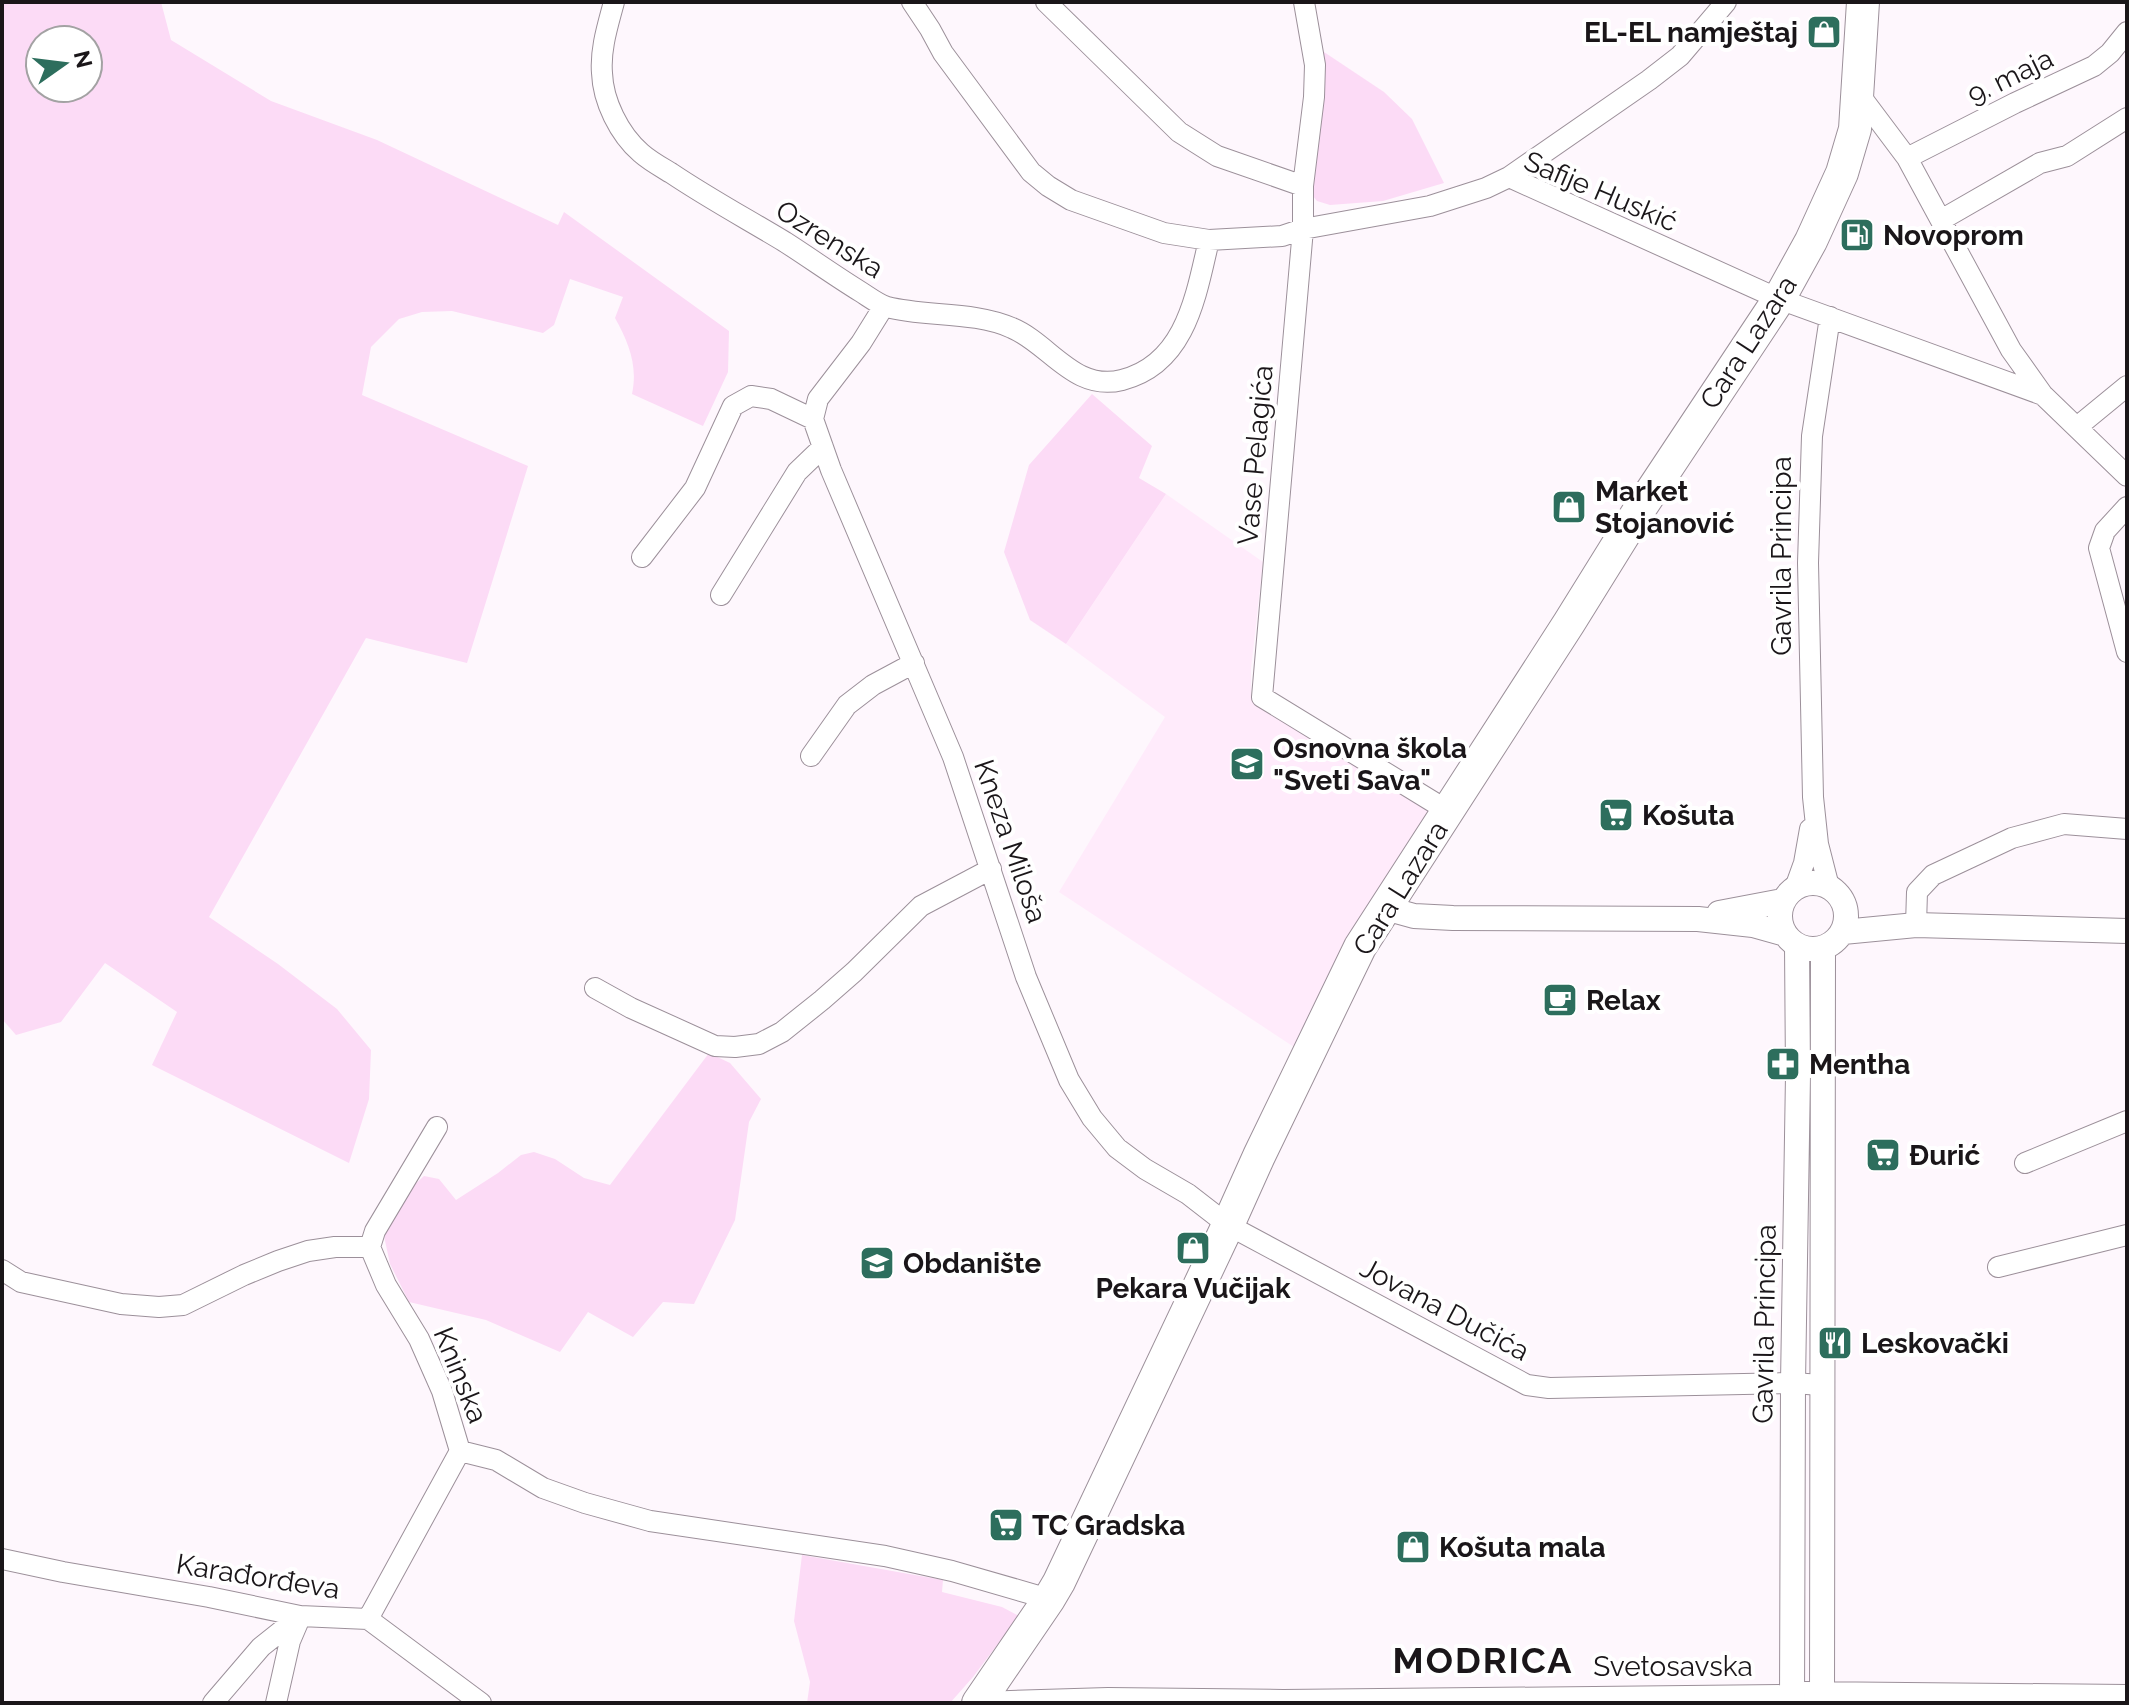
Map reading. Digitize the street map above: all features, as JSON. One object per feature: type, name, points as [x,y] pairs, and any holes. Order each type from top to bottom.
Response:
[{"type":"main road","name":"Cara Lazara","points":[[979,1702],[1049,1599],[1360,947],[1648,495],[1779,299],[1811,241],[1842,173],[1855,129],[1863,2]]},
{"type":"street","name":"Ozrenska","points":[[614,2],[602,52],[602,76],[619,127],[640,152],[884,306],[981,320],[1012,328],[1081,377],[1102,382],[1122,380],[1147,370],[1169,352],[1183,331],[1197,295],[1209,240]]},
{"type":"street","name":"Safije Huskić","points":[[912,2],[943,53],[1031,172],[1071,200],[1103,213],[1164,233],[1209,240],[1282,236],[1303,229],[1430,206],[1486,188],[1509,177],[1779,299],[2043,395]]},
{"type":"street","points":[[1046,2],[1179,132],[1217,156],[1303,186]]},
{"type":"street","name":"Vase Pelagića","points":[[1304,2],[1315,65],[1314,97],[1303,186],[1303,229],[1262,697],[1448,811]]},
{"type":"street","points":[[1509,177],[1680,56],[1726,2]]},
{"type":"street","name":"9. maja","points":[[1907,158],[2094,66],[2110,53],[2127,32]]},
{"type":"street","points":[[1859,94],[1907,158],[2011,350],[2043,395],[2127,476]]},
{"type":"street","points":[[1941,220],[2040,163],[2067,156],[2127,118]]},
{"type":"street","points":[[642,557],[695,488],[733,406],[751,396],[771,399],[813,419],[818,399],[861,343],[884,306]]},
{"type":"street","name":"Gavrila Principa","points":[[1829,887],[1818,844],[1813,797],[1808,563],[1812,436],[1830,317]]},
{"type":"street","points":[[2077,427],[2127,386]]},
{"type":"street","name":"Kneza Miloša","points":[[813,419],[953,757],[1026,977],[1069,1080],[1092,1118],[1117,1148],[1188,1194],[1228,1225]]},
{"type":"street","points":[[721,595],[797,472],[823,447]]},
{"type":"street","points":[[2127,507],[2105,531],[2099,548],[2127,652]]},
{"type":"street","points":[[811,756],[847,705],[873,685],[914,663]]},
{"type":"street","name":"Gavrila Principa","points":[[1789,894],[1804,863],[1813,797]]},
{"type":"street","points":[[1916,925],[1917,892],[1933,875],[2012,838],[2064,824],[2127,829]]},
{"type":"street","points":[[595,988],[715,1046],[759,1044],[782,1032],[822,1000],[921,906],[991,869]]},
{"type":"street","points":[[1385,908],[1414,916],[1453,918],[1698,919],[1753,925],[1805,949],[1823,948],[1838,939],[1846,924],[1845,906],[1836,892],[1812,883],[1789,894],[1698,919]]},
{"type":"street","points":[[1789,894],[1780,909],[1780,918],[1791,940]]},
{"type":"street","points":[[1845,906],[1916,925]]},
{"type":"street","points":[[1843,932],[1916,925],[2127,931]]},
{"type":"street","name":"Gavrila Principa","points":[[1791,940],[1798,1075],[1792,1699]]},
{"type":"street","name":"Gavrila Principa","points":[[1822,1698],[1823,948]]},
{"type":"street","points":[[2025,1163],[2127,1121]]},
{"type":"street","points":[[2,1270],[21,1282],[121,1304],[159,1307],[183,1305],[255,1270],[308,1251],[370,1247],[375,1231],[437,1127]]},
{"type":"street","name":"Jovana Dučića","points":[[1228,1225],[1527,1385],[1549,1388],[1821,1385]]},
{"type":"street","points":[[1998,1267],[2127,1235]]},
{"type":"street","name":"Kninska","points":[[370,1247],[386,1285],[419,1339],[442,1391],[460,1451],[496,1460],[543,1488],[650,1521],[885,1556],[952,1571],[1049,1599]]},
{"type":"street","points":[[368,1619],[460,1451]]},
{"type":"street","name":"Karađorđeva","points":[[2,1559],[300,1616],[368,1619],[481,1703]]},
{"type":"street","points":[[213,1703],[261,1647],[300,1616]]},
{"type":"street","points":[[276,1703],[290,1641],[300,1616]]},
{"type":"street","name":"Svetosavska","points":[[979,1702],[1108,1698],[2127,1697]]},
{"type":"shaded area","points":[[2,2],[161,2],[171,40],[271,101],[377,140],[558,225],[564,212],[729,331],[728,372],[703,426],[632,394],[634,374],[631,355],[615,318],[623,297],[570,279],[554,325],[543,333],[452,311],[422,312],[399,319],[371,347],[362,395],[528,466],[467,663],[366,638],[209,917],[337,1009],[371,1050],[369,1099],[349,1163],[152,1065],[177,1012],[105,963],[61,1022],[16,1035],[2,1019]]},
{"type":"shaded area","points":[[1324,52],[1384,92],[1412,119],[1444,183],[1383,201],[1330,205],[1317,201],[1312,186],[1324,81]]},
{"type":"shaded area","points":[[1092,394],[1152,446],[1139,478],[1166,494],[1066,644],[1030,620],[1004,552],[1029,465]]},
{"type":"shaded area","name":"Osnovna škola \"Sveti Sava\"","points":[[1166,494],[1263,562],[1251,669],[1251,698],[1431,811],[1294,1047],[1059,892],[1165,717],[1066,644]]},
{"type":"shaded area","points":[[709,1053],[730,1063],[761,1099],[749,1122],[735,1220],[694,1304],[663,1302],[633,1337],[588,1312],[560,1352],[486,1320],[409,1302],[390,1264],[384,1236],[413,1186],[424,1176],[439,1179],[456,1200],[521,1155],[534,1152],[555,1159],[584,1178],[610,1185]]},
{"type":"shaded area","points":[[802,1555],[943,1580],[942,1592],[1002,1607],[1019,1616],[950,1703],[807,1703],[810,1682],[794,1621]]},
{"type":"place","name":"EL-EL namještaj","points":[[1824,32]]},
{"type":"place","name":"Novoprom","points":[[1857,235]]},
{"type":"place","name":"Market Stojanović","points":[[1569,507]]},
{"type":"place","name":"Osnovna škola \"Sveti Sava\"","points":[[1247,764]]},
{"type":"place","name":"Košuta","points":[[1616,815]]},
{"type":"place","name":"Relax","points":[[1560,1000]]},
{"type":"place","name":"Mentha","points":[[1783,1064]]},
{"type":"place","name":"Đurić","points":[[1883,1155]]},
{"type":"place","name":"Pekara Vučijak","points":[[1193,1248]]},
{"type":"place","name":"Obdanište","points":[[877,1263]]},
{"type":"place","name":"Leskovački","points":[[1835,1343]]},
{"type":"place","name":"TC Gradska","points":[[1006,1525]]},
{"type":"place","name":"Košuta mala","points":[[1413,1547]]},
{"type":"district","name":"MODRICA","points":[[1483,1660]]}]
